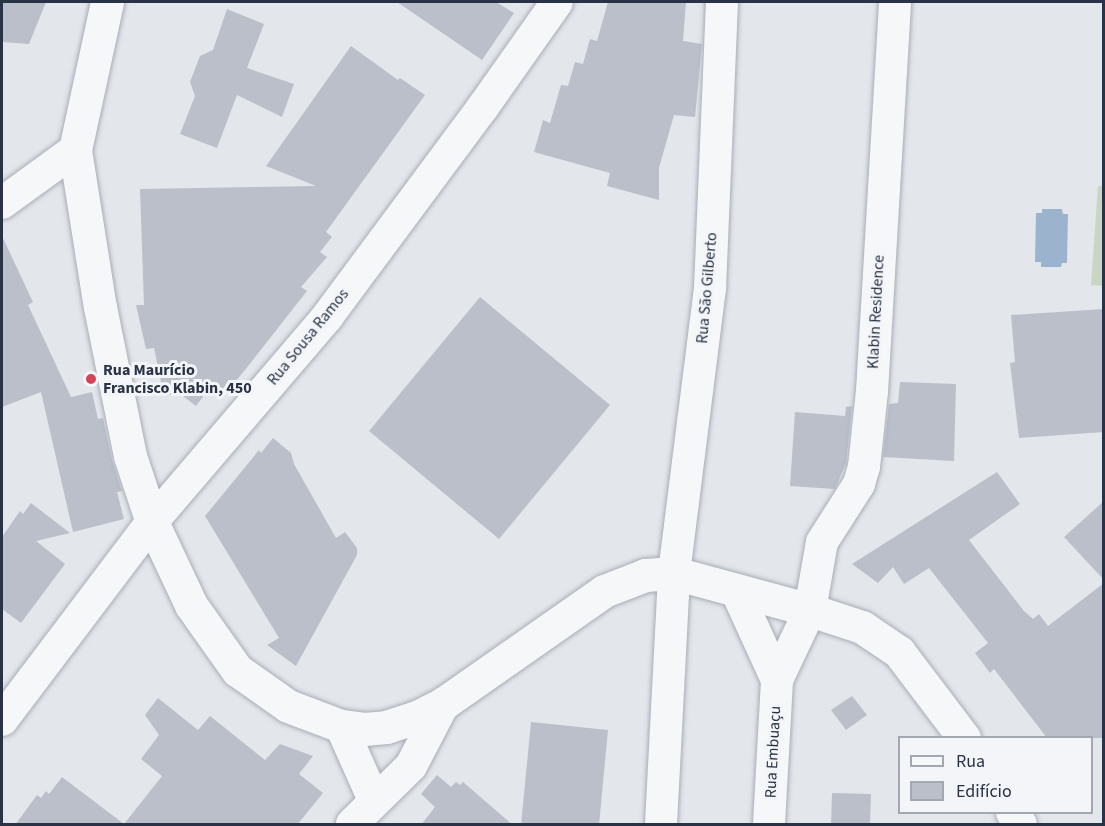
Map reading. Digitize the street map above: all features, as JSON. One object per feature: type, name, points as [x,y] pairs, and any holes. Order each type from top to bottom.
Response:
[{"type":"street","points":[[107,2],[75,150],[100,307],[130,456],[152,522],[191,605],[237,670],[288,706],[341,726],[364,729],[386,727],[417,717],[444,703],[604,591],[645,575],[674,573],[810,610],[862,627],[899,652],[962,736]]},
{"type":"street","name":"Rua Sousa Ramos","points":[[2,720],[152,522],[327,317],[483,107],[557,2]]},
{"type":"street","name":"Rua São Gilberto","points":[[661,825],[674,573],[710,288],[722,2]]},
{"type":"street","name":"Klabin Residence","points":[[810,610],[822,542],[859,484],[864,467],[872,391],[895,2]]},
{"type":"street","points":[[2,203],[75,150]]},
{"type":"street","name":"Rua Embuaçu","points":[[736,590],[777,680]]},
{"type":"street","name":"Rua Embuaçu","points":[[769,825],[777,680],[810,610]]},
{"type":"street","points":[[352,825],[374,800],[411,766],[444,703]]},
{"type":"street","points":[[341,726],[374,800]]},
{"type":"green space","points":[[1098,186],[1103,186],[1103,286],[1091,285]]},
{"type":"water","points":[[1042,209],[1062,209],[1063,214],[1068,214],[1067,263],[1062,263],[1061,267],[1041,267],[1041,262],[1035,262],[1036,213],[1042,213]]},
{"type":"building","points":[[2,2],[46,2],[29,44],[2,42]]},
{"type":"building","points":[[397,2],[496,2],[514,13],[482,60]]},
{"type":"building","points":[[608,2],[686,2],[683,41],[702,44],[695,117],[674,115],[659,168],[659,200],[607,186],[610,173],[534,152],[543,120],[550,123],[561,85],[568,86],[575,62],[583,64],[590,39],[597,41]]},
{"type":"building","points":[[227,9],[264,24],[247,68],[294,84],[282,117],[237,95],[217,148],[180,134],[195,96],[190,82],[200,56],[213,50]]},
{"type":"building","points":[[351,46],[398,80],[400,78],[425,95],[326,232],[332,237],[320,252],[327,257],[301,287],[307,291],[230,388],[205,394],[196,406],[179,393],[164,396],[154,348],[146,349],[136,305],[144,305],[140,189],[316,186],[266,166]]},
{"type":"building","points":[[2,236],[33,302],[28,305],[71,397],[92,392],[98,419],[103,418],[112,460],[122,491],[117,492],[124,519],[73,532],[41,392],[2,407]]},
{"type":"building","points":[[480,297],[610,405],[499,539],[369,431]]},
{"type":"building","points":[[1104,309],[1104,432],[1019,438],[1010,363],[1015,362],[1011,315]]},
{"type":"building","points":[[900,382],[956,384],[954,461],[883,457],[889,404],[898,403]]},
{"type":"building","points":[[852,406],[846,463],[835,489],[790,486],[795,412],[845,416],[846,407]]},
{"type":"building","points":[[273,438],[291,453],[294,464],[336,538],[345,532],[357,548],[357,555],[296,666],[267,645],[279,638],[205,516],[259,450],[261,453]]},
{"type":"building","points":[[997,472],[1020,504],[969,540],[1024,611],[1033,619],[1039,614],[1048,626],[1104,583],[1104,738],[1045,736],[994,669],[990,673],[975,653],[988,643],[929,568],[904,584],[893,567],[878,583],[852,564]]},
{"type":"building","points":[[1104,501],[1104,580],[1064,537]]},
{"type":"building","points":[[31,503],[70,533],[36,541],[65,564],[21,623],[2,609],[2,537],[20,511],[23,514]]},
{"type":"building","points":[[852,696],[867,715],[846,730],[831,710]]},
{"type":"building","points":[[158,698],[198,730],[210,716],[265,760],[280,744],[313,756],[299,774],[323,793],[297,825],[15,825],[37,795],[41,798],[46,791],[49,794],[62,777],[124,824],[162,776],[141,759],[159,735],[145,715]]},
{"type":"building","points":[[531,722],[608,730],[599,825],[521,825]]},
{"type":"building","points":[[437,775],[451,787],[456,782],[460,785],[463,782],[513,825],[421,825],[435,807],[421,794]]},
{"type":"building","points":[[832,793],[871,794],[870,825],[831,825]]},
{"type":"place","name":"Rua Maurício Francisco Klabin, 450","points":[[91,379]]}]
